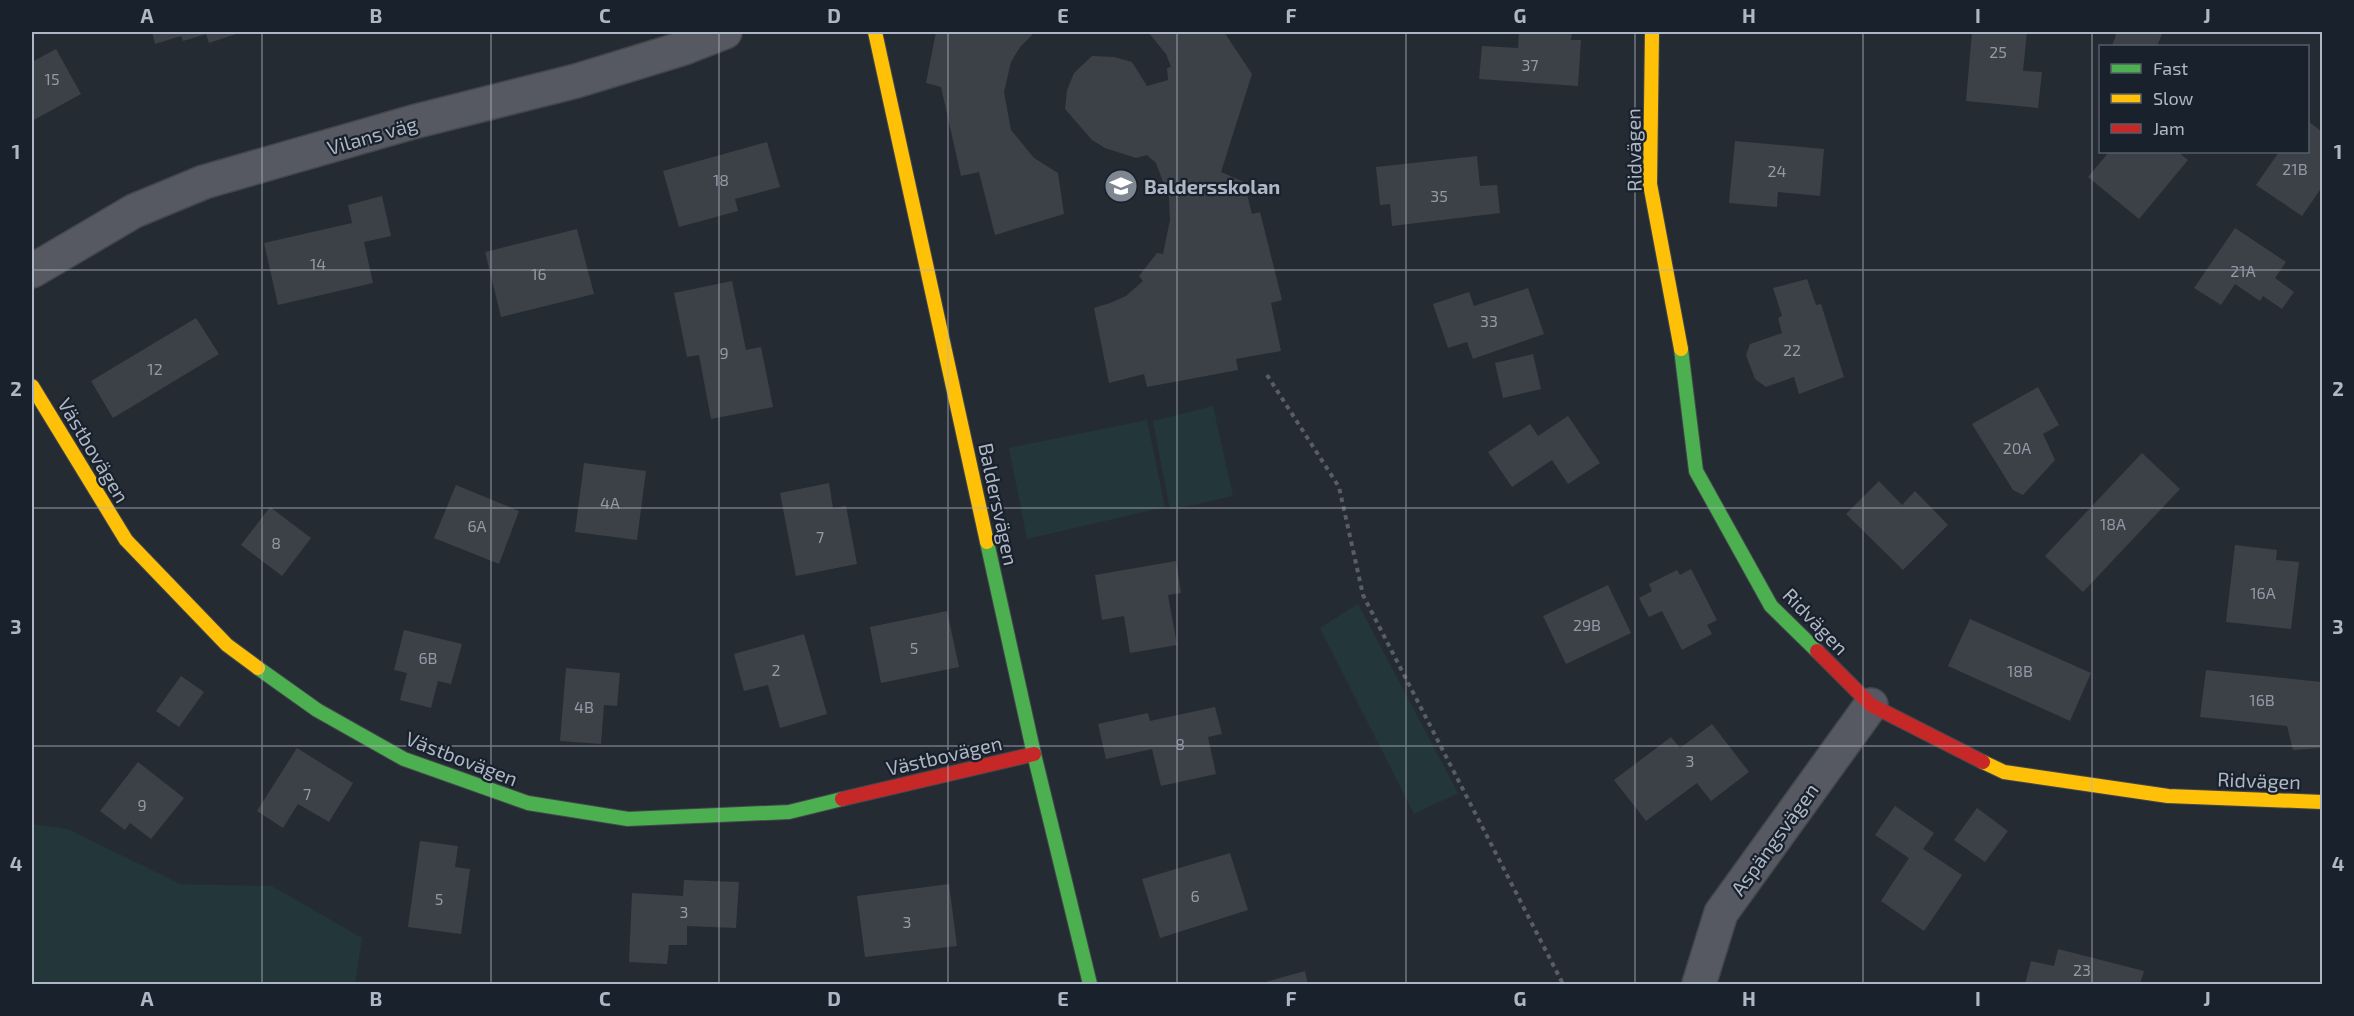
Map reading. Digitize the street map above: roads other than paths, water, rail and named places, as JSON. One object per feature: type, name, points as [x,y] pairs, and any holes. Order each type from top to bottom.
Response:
[{"type":"street","name":"Vilans väg","points":[[32,271],[134,212],[204,182],[412,122],[576,81],[684,48],[725,32]]},
{"type":"street","name":"Baldersvägen","points":[[875,32],[1034,754],[1090,984]]},
{"type":"street","name":"Ridvägen","points":[[1652,32],[1650,184],[1681,347],[1696,471],[1771,606],[1872,705],[2004,772],[2168,796],[2322,802]]},
{"type":"street","name":"Västbovägen","points":[[32,386],[126,540],[228,645],[317,710],[404,759],[528,803],[628,819],[789,812],[1034,754]]},
{"type":"street","name":"Aspängsvägen","points":[[1699,984],[1721,913],[1872,705]]},
{"type":"place","name":"Baldersskolan","points":[[1121,186]]}]
